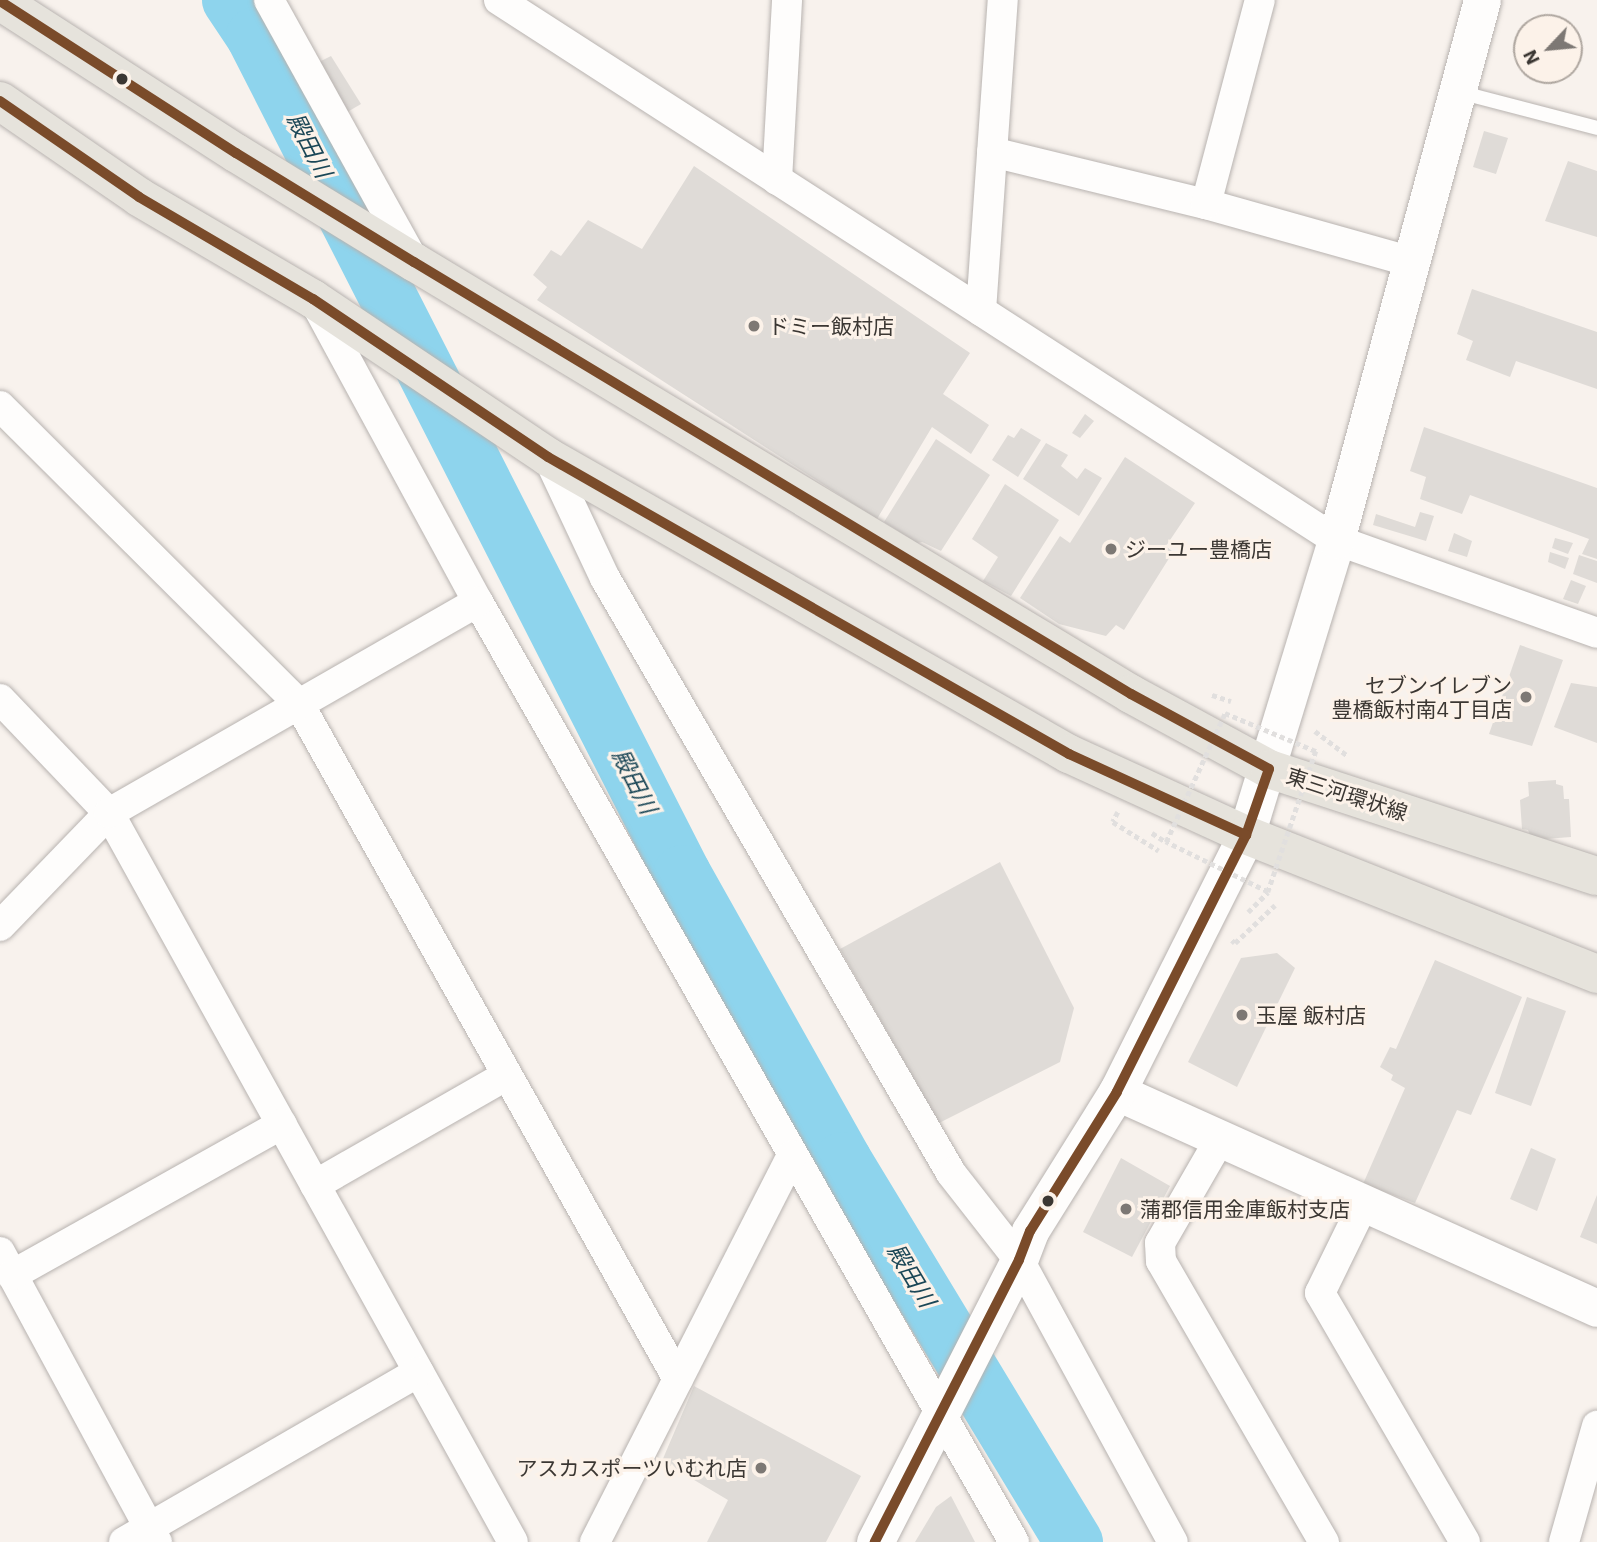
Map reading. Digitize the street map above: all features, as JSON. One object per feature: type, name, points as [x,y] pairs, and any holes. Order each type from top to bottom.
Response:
[{"type":"main road","name":"東三河環状線","points":[[0,1],[236,153],[1131,694],[1269,769],[1597,876]]},
{"type":"main road","points":[[0,101],[139,197],[322,304],[548,457],[1069,754],[1247,835],[1597,974]]},
{"type":"street","points":[[269,0],[401,254]]},
{"type":"street","points":[[499,0],[1335,540],[1597,633]]},
{"type":"street","points":[[777,180],[787,0]]},
{"type":"street","points":[[981,311],[1003,0]]},
{"type":"street","points":[[1206,204],[1260,0]]},
{"type":"street","points":[[876,1542],[1013,1272],[1030,1231],[1117,1092],[1247,835],[1269,769],[1335,540],[1482,0]]},
{"type":"street","points":[[992,152],[1206,204],[1412,262]]},
{"type":"street","points":[[322,304],[478,602],[792,1155],[943,1407],[1014,1542]]},
{"type":"street","points":[[0,406],[299,704],[678,1379]]},
{"type":"street","points":[[548,457],[605,578],[944,1161],[1173,1542]]},
{"type":"street","points":[[0,926],[110,813],[478,602]]},
{"type":"street","points":[[0,699],[110,813],[513,1542]]},
{"type":"street","points":[[315,1185],[507,1075]]},
{"type":"street","points":[[1117,1092],[1597,1308]]},
{"type":"street","points":[[153,1535],[6,1263],[282,1124]]},
{"type":"street","points":[[1220,1139],[1160,1242],[1161,1261],[1324,1542]]},
{"type":"street","points":[[595,1542],[792,1155]]},
{"type":"street","points":[[1364,1203],[1320,1293],[1465,1542]]},
{"type":"street","points":[[124,1542],[153,1535],[419,1372]]},
{"type":"street","points":[[1564,1542],[1597,1426]]},
{"type":"lane","points":[[1459,92],[1596,124]]},
{"type":"path","points":[[1166,842],[1225,713],[1316,751],[1268,892],[1242,917]]},
{"type":"path","points":[[1128,818],[1119,812],[1113,822],[1159,851]]},
{"type":"path","points":[[1147,830],[1268,892]]},
{"type":"path","points":[[1226,933],[1235,943],[1275,905]]},
{"type":"building","points":[[331,56],[361,104],[344,114],[315,64]]},
{"type":"building","points":[[1484,131],[1508,138],[1496,174],[1473,167]]},
{"type":"building","points":[[1568,161],[1597,171],[1597,237],[1545,221]]},
{"type":"building","name":"ドミー飯村店","points":[[694,166],[970,353],[943,394],[989,425],[971,454],[932,427],[877,519],[537,300],[547,287],[533,275],[551,250],[561,256],[588,220],[642,249]]},
{"type":"building","points":[[1472,289],[1597,332],[1597,389],[1516,361],[1510,377],[1466,360],[1473,341],[1457,334]]},
{"type":"building","points":[[1085,414],[1094,421],[1080,438],[1072,433]]},
{"type":"building","points":[[1424,427],[1597,488],[1597,559],[1582,554],[1589,539],[1470,495],[1462,514],[1420,499],[1426,477],[1410,471]]},
{"type":"building","points":[[1021,428],[1041,440],[1018,477],[992,460],[1008,435],[1014,438]]},
{"type":"building","points":[[936,439],[990,475],[941,551],[922,542],[917,543],[884,522]]},
{"type":"building","points":[[1046,443],[1068,455],[1061,466],[1077,479],[1085,468],[1102,478],[1079,516],[1023,479]]},
{"type":"building","name":"ジーユー豊橋店","points":[[1125,457],[1195,503],[1166,546],[1173,552],[1124,630],[1116,625],[1106,636],[1059,624],[1020,598],[1060,536],[1070,543]]},
{"type":"building","points":[[1005,484],[1059,520],[1011,596],[983,581],[998,557],[972,539]]},
{"type":"building","points":[[1420,512],[1434,516],[1426,541],[1373,525],[1376,514],[1415,527]]},
{"type":"building","points":[[1454,533],[1472,541],[1467,557],[1448,551]]},
{"type":"building","points":[[1555,538],[1573,543],[1568,554],[1552,548]]},
{"type":"building","points":[[1550,552],[1569,558],[1565,569],[1548,562]]},
{"type":"building","points":[[1579,555],[1597,561],[1597,583],[1573,574]]},
{"type":"building","points":[[1571,580],[1586,586],[1578,604],[1563,599]]},
{"type":"building","name":"セブンイレブン 豊橋飯村南4丁目店","points":[[1520,645],[1563,660],[1532,746],[1489,734]]},
{"type":"building","points":[[1571,683],[1597,687],[1597,743],[1554,727]]},
{"type":"building","points":[[1556,780],[1556,784],[1563,786],[1564,799],[1569,799],[1571,837],[1532,840],[1528,830],[1522,829],[1520,800],[1529,796],[1528,782]]},
{"type":"building","points":[[1000,862],[1074,1008],[1060,1062],[939,1123],[840,949]]},
{"type":"building","name":"玉屋 飯村店","points":[[1277,953],[1295,968],[1237,1087],[1188,1062],[1241,958]]},
{"type":"building","points":[[1435,960],[1522,997],[1471,1115],[1457,1110],[1415,1203],[1363,1184],[1405,1088],[1391,1080],[1393,1075],[1380,1067],[1390,1047],[1396,1049]]},
{"type":"building","points":[[1527,997],[1566,1011],[1531,1106],[1495,1093]]},
{"type":"building","points":[[1531,1148],[1556,1159],[1537,1211],[1510,1199]]},
{"type":"building","name":"蒲郡信用金庫飯村支店","points":[[1121,1158],[1170,1186],[1132,1257],[1083,1232]]},
{"type":"building","points":[[1597,1195],[1597,1244],[1580,1237]]},
{"type":"building","name":"アスカスポーツいむれ店","points":[[694,1386],[861,1476],[826,1542],[707,1542],[728,1500],[662,1461]]},
{"type":"building","points":[[951,1496],[975,1542],[915,1542],[936,1507]]},
{"type":"waterway","name":"殿田川","points":[[231,0],[255,36],[682,874],[843,1161],[1074,1542]]},
{"type":"transit line","points":[[0,1],[236,153],[414,262],[1131,694],[1269,769],[1246,835],[1117,1092],[1030,1231],[1019,1260],[875,1542]]},
{"type":"transit line","points":[[0,101],[139,197],[313,299],[548,457],[1069,754],[1246,835]]},
{"type":"place","name":"ドミー飯村店","points":[[754,326]]},
{"type":"place","name":"ジーユー豊橋店","points":[[1111,549]]},
{"type":"place","name":"セブンイレブン 豊橋飯村南4丁目店","points":[[1526,697]]},
{"type":"place","name":"玉屋 飯村店","points":[[1242,1015]]},
{"type":"place","name":"蒲郡信用金庫飯村支店","points":[[1126,1209]]},
{"type":"place","name":"アスカスポーツいむれ店","points":[[761,1468]]}]
